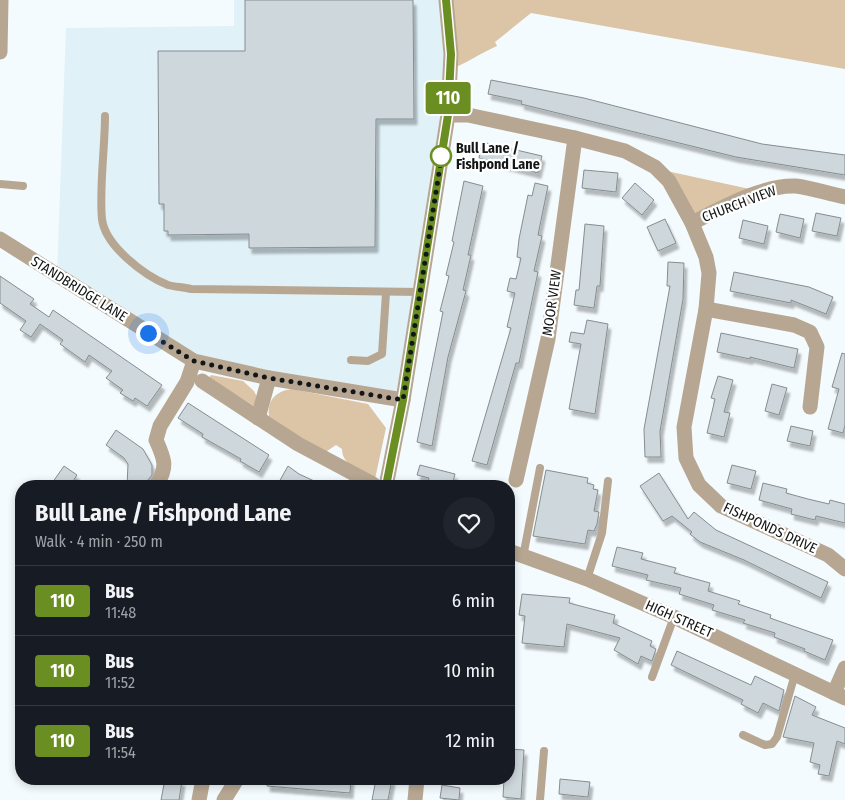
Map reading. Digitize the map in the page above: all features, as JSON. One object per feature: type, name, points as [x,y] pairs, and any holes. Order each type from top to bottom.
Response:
[{"type":"street","points":[[0,52],[2,0]]},
{"type":"street","points":[[380,480],[403,400],[448,115],[451,54],[446,0]]},
{"type":"street","name":"FISHPONDS DRIVE","points":[[448,115],[468,115],[625,151],[655,167],[669,182],[692,223],[706,257],[709,273],[706,309],[684,427],[686,458],[691,471],[709,496],[721,506],[828,555],[845,567]]},
{"type":"street","name":"MOOR VIEW","points":[[514,470],[548,339],[575,138]]},
{"type":"street","name":"CHURCH VIEW","points":[[692,223],[748,197],[783,187],[797,186],[845,197]]},
{"type":"street","name":"STANDBRIDGE LANE","points":[[0,239],[194,361],[269,378],[403,400]]},
{"type":"street","points":[[706,309],[794,325],[810,332],[817,346],[810,409]]},
{"type":"street","points":[[160,480],[164,474],[164,459],[156,440],[160,426],[187,382],[194,361]]},
{"type":"street","points":[[258,418],[269,378]]},
{"type":"street","points":[[202,380],[258,418],[336,457],[371,480]]},
{"type":"street","name":"HIGH STREET","points":[[516,554],[587,579],[674,617],[840,696]]},
{"type":"street","points":[[840,696],[845,668]]},
{"type":"street","points":[[202,785],[200,798],[219,800]]},
{"type":"street","points":[[224,800],[233,785]]},
{"type":"street","points":[[414,800],[416,785]]},
{"type":"lane","points":[[106,116],[102,221],[110,239],[136,266],[154,278],[170,285],[191,289],[420,292]]},
{"type":"lane","points":[[0,184],[23,186]]},
{"type":"lane","points":[[351,360],[368,361],[382,354],[386,292]]},
{"type":"lane","points":[[516,554],[540,468]]},
{"type":"lane","points":[[587,579],[602,533],[608,481]]},
{"type":"lane","points":[[652,677],[674,617]]},
{"type":"lane","points":[[743,735],[765,745],[772,744],[777,738],[794,674]]},
{"type":"lane","points":[[540,800],[544,751]]},
{"type":"shaded area","points":[[234,0],[446,0],[451,54],[403,400],[194,361],[57,276],[66,28],[234,26]]},
{"type":"shaded area","points":[[446,0],[845,0],[845,69],[531,13],[495,42],[497,46],[449,70]]},
{"type":"shaded area","points":[[662,170],[759,191],[693,220]]},
{"type":"shaded area","points":[[211,375],[243,381],[254,391],[258,399],[256,407],[209,378]]},
{"type":"shaded area","points":[[292,389],[368,404],[386,428],[375,479],[349,464],[345,460],[342,449],[336,445],[327,451],[320,451],[269,416],[271,401],[274,397],[281,392]]},
{"type":"building","points":[[245,0],[413,0],[414,119],[376,119],[375,247],[249,248],[249,234],[168,235],[168,231],[164,231],[164,204],[159,204],[158,51],[245,51]]},
{"type":"building","points":[[491,80],[584,98],[762,144],[845,155],[845,175],[736,157],[521,104],[522,101],[488,94]]},
{"type":"building","points":[[482,142],[542,156],[538,173],[479,158]]},
{"type":"building","points":[[584,170],[618,173],[616,192],[582,188]]},
{"type":"building","points":[[464,181],[483,186],[468,255],[471,255],[463,290],[466,291],[448,357],[432,446],[417,442],[443,312],[440,311],[449,276],[446,275],[454,242],[452,241]]},
{"type":"building","points":[[535,183],[548,186],[538,235],[542,236],[534,271],[538,272],[519,363],[516,363],[487,465],[472,461],[511,328],[507,327],[515,293],[507,291],[510,278],[516,279],[521,258],[517,257],[519,239],[528,195],[532,196]]},
{"type":"building","points":[[635,183],[654,200],[642,215],[622,198]]},
{"type":"building","points":[[816,213],[841,218],[837,236],[812,231]]},
{"type":"building","points":[[780,214],[804,219],[800,238],[776,232]]},
{"type":"building","points":[[665,219],[676,243],[658,251],[647,227]]},
{"type":"building","points":[[743,220],[768,226],[764,244],[739,238]]},
{"type":"building","points":[[585,224],[604,226],[600,286],[597,286],[594,308],[574,305],[576,290],[579,290]]},
{"type":"building","points":[[668,262],[684,263],[683,299],[660,431],[661,457],[645,457],[644,429],[670,286],[667,286]]},
{"type":"building","points":[[734,272],[809,287],[833,297],[826,314],[791,300],[791,303],[730,291]]},
{"type":"building","points":[[0,276],[34,299],[30,304],[49,317],[53,310],[162,385],[147,406],[135,398],[133,401],[120,393],[123,390],[106,378],[112,371],[89,355],[85,362],[60,344],[63,340],[40,324],[31,337],[20,330],[26,321],[0,303]]},
{"type":"building","points":[[587,320],[608,324],[595,414],[569,409],[581,344],[569,342],[571,332],[584,334]]},
{"type":"building","points":[[721,333],[798,349],[794,368],[750,357],[750,359],[717,352]]},
{"type":"building","points":[[842,353],[845,354],[845,425],[843,433],[828,429],[839,389],[832,387]]},
{"type":"building","points":[[718,376],[733,380],[724,412],[730,413],[724,437],[707,433],[715,399],[711,398]]},
{"type":"building","points":[[772,384],[787,388],[779,415],[765,411]]},
{"type":"building","points":[[188,403],[269,455],[259,472],[240,461],[241,459],[202,437],[203,434],[178,418]]},
{"type":"building","points":[[791,426],[813,431],[810,446],[787,441]]},
{"type":"building","points":[[116,430],[143,449],[152,465],[152,475],[148,480],[127,480],[128,464],[124,458],[106,445]]},
{"type":"building","points":[[420,465],[455,474],[454,480],[429,480],[429,478],[417,475]]},
{"type":"building","points":[[732,465],[756,471],[751,489],[727,483]]},
{"type":"building","points":[[64,466],[77,475],[74,480],[54,480]]},
{"type":"building","points":[[288,466],[312,480],[280,480]]},
{"type":"building","points":[[546,470],[588,478],[587,483],[594,485],[593,489],[598,490],[594,511],[599,512],[597,524],[594,531],[588,530],[585,544],[533,536]]},
{"type":"building","points":[[659,473],[688,519],[694,512],[716,530],[828,582],[821,598],[744,560],[700,542],[690,534],[692,532],[672,516],[663,521],[640,486]]},
{"type":"building","points":[[763,483],[787,489],[786,493],[808,499],[829,504],[830,500],[845,504],[845,523],[816,516],[815,520],[791,514],[792,509],[759,500]]},
{"type":"building","points":[[617,547],[643,553],[641,559],[676,568],[674,573],[710,583],[708,591],[740,601],[738,604],[771,615],[770,618],[833,640],[825,660],[804,651],[805,649],[774,637],[775,633],[743,623],[745,620],[712,610],[714,605],[679,594],[681,588],[646,580],[648,575],[612,566]]},
{"type":"building","points":[[522,594],[570,598],[569,603],[615,615],[613,623],[652,641],[650,646],[656,649],[652,661],[641,656],[638,664],[614,650],[620,638],[567,624],[564,647],[522,643],[525,616],[519,615]]},
{"type":"building","points":[[677,651],[751,685],[755,676],[784,690],[779,711],[763,703],[758,713],[741,704],[743,700],[671,665]]},
{"type":"building","points":[[795,696],[816,707],[812,715],[845,728],[845,744],[837,741],[829,776],[818,774],[820,765],[810,762],[814,743],[783,737]]},
{"type":"building","points":[[515,749],[524,750],[521,799],[503,797],[504,785],[515,785]]},
{"type":"building","points":[[560,779],[590,782],[588,797],[559,794]]},
{"type":"building","points":[[164,785],[181,785],[179,800],[161,800]]},
{"type":"building","points":[[267,785],[351,785],[350,793]]},
{"type":"building","points":[[375,785],[391,785],[388,800],[372,800]]},
{"type":"building","points":[[442,785],[460,788],[459,800],[440,798]]},
{"type":"bus line","name":"110","points":[[387,480],[403,400],[448,115],[451,54],[446,0]]},
{"type":"place","name":"Bull Lane / Fishpond Lane","points":[[441,156]]},
{"type":"route","points":[[148,333],[194,361],[269,378],[403,400],[442,154],[441,156]]}]
